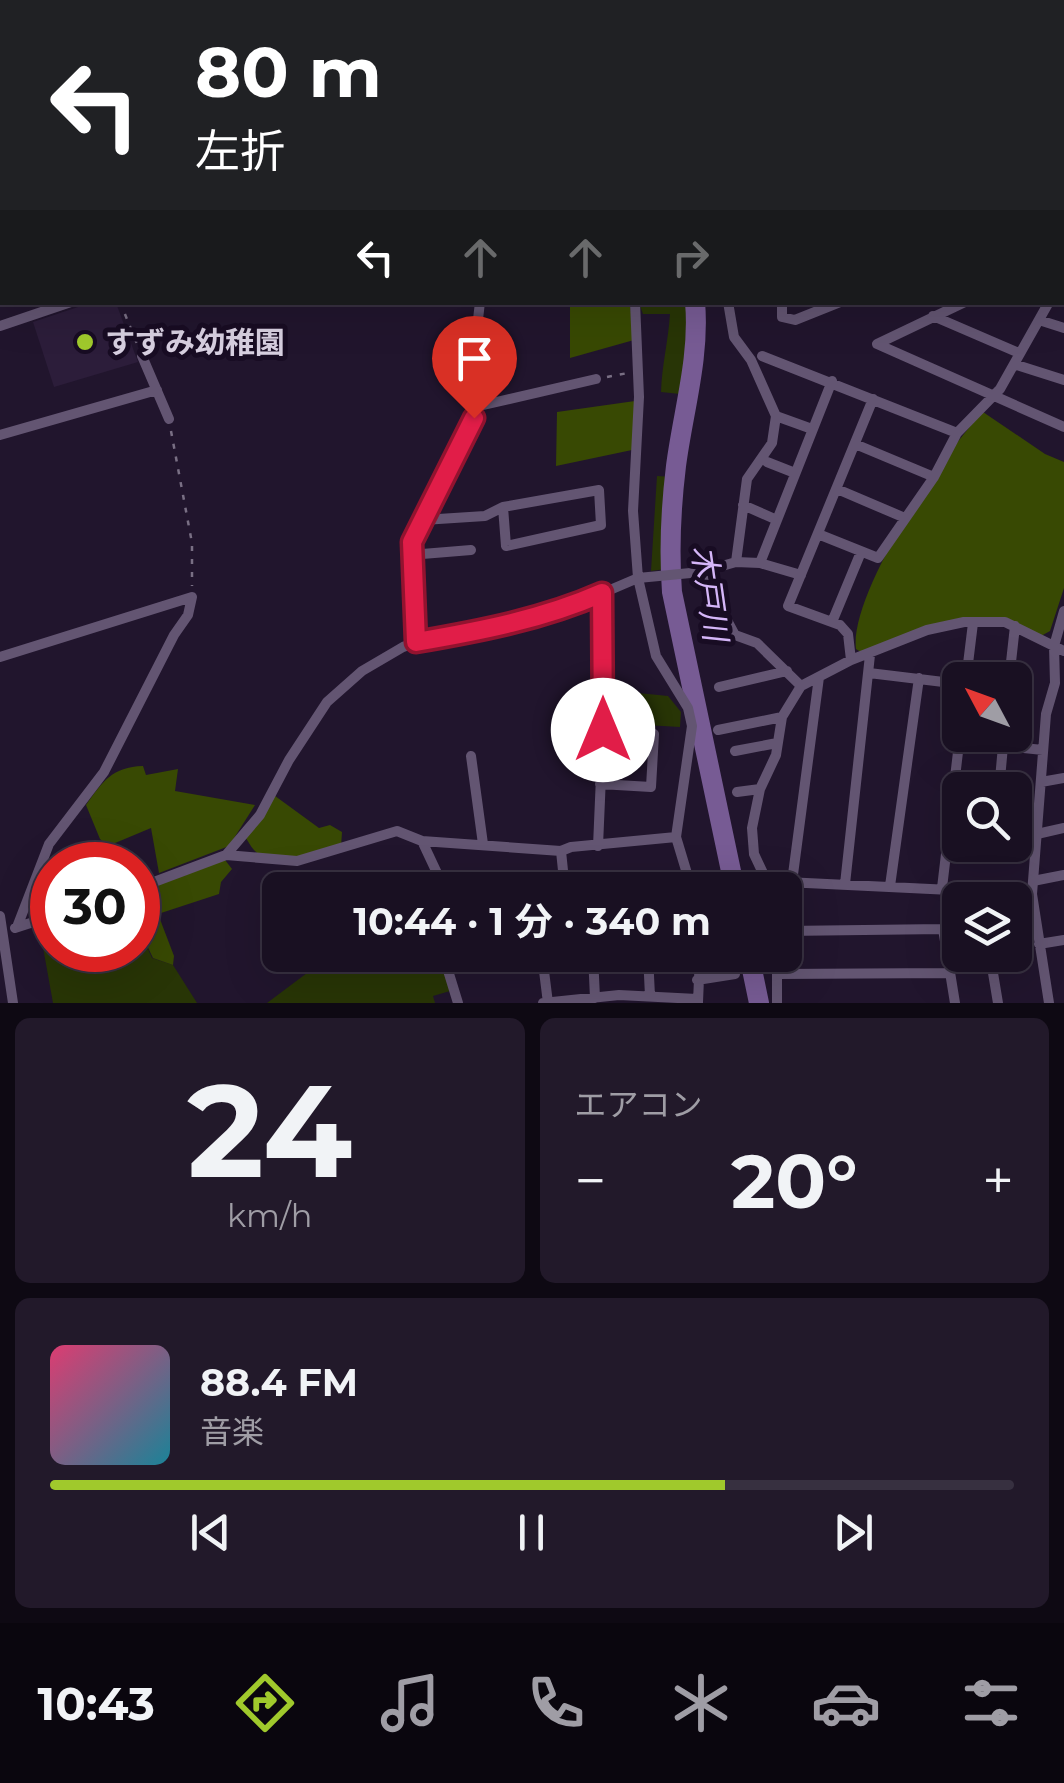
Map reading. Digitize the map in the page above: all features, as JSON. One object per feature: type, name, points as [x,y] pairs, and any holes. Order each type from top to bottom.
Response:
[{"type":"street","points":[[0,326],[61,305]]},
{"type":"street","points":[[416,642],[412,542],[479,406],[480,305]]},
{"type":"street","points":[[636,305],[640,370],[632,511],[638,578],[656,656],[688,708],[692,726],[676,837],[687,872]]},
{"type":"street","points":[[729,305],[734,337],[751,360],[776,416],[772,443],[747,478],[736,562]]},
{"type":"street","points":[[782,305],[782,317],[795,320],[831,305]]},
{"type":"street","points":[[959,305],[877,344],[1064,426]]},
{"type":"street","points":[[818,534],[878,558],[934,477],[957,433],[994,394],[1046,305]]},
{"type":"street","points":[[932,316],[1064,380]]},
{"type":"street","points":[[1039,320],[1064,328]]},
{"type":"street","points":[[142,356],[169,419]]},
{"type":"street","points":[[762,356],[957,433]]},
{"type":"street","points":[[479,406],[596,379]]},
{"type":"street","points":[[760,563],[832,382]]},
{"type":"street","points":[[0,435],[156,390]]},
{"type":"street","points":[[852,660],[848,634],[832,622],[788,606],[873,399]]},
{"type":"street","points":[[776,416],[812,429]]},
{"type":"street","points":[[855,444],[934,477]]},
{"type":"street","points":[[766,462],[795,473]]},
{"type":"street","points":[[837,488],[905,518]]},
{"type":"street","points":[[423,520],[486,516],[503,508],[598,490],[601,525],[506,546],[503,508]]},
{"type":"street","points":[[744,505],[777,520]]},
{"type":"street","points":[[410,555],[471,550]]},
{"type":"street","points":[[832,622],[861,552]]},
{"type":"street","points":[[226,854],[260,814],[327,702],[378,660],[416,642],[487,630],[563,610],[638,578],[701,572],[736,562],[760,563],[801,575]]},
{"type":"street","points":[[701,572],[734,635],[757,644],[800,686]]},
{"type":"street","points":[[598,846],[603,730],[602,593]]},
{"type":"street","points":[[0,656],[192,598]]},
{"type":"street","points":[[17,927],[49,844],[104,772],[188,615],[192,598]]},
{"type":"street","points":[[1049,1003],[1032,894],[1043,750],[1064,611]]},
{"type":"street","points":[[763,872],[750,840],[760,789],[772,768],[782,717],[800,686],[927,630],[973,622],[1004,622],[1059,648]]},
{"type":"street","points":[[968,662],[973,622]]},
{"type":"street","points":[[1011,662],[1014,626]]},
{"type":"street","points":[[845,884],[870,655]]},
{"type":"street","points":[[718,687],[787,671]]},
{"type":"street","points":[[868,672],[942,681]]},
{"type":"street","points":[[793,872],[820,677]]},
{"type":"street","points":[[890,886],[919,678]]},
{"type":"street","points":[[1049,702],[1064,709]]},
{"type":"street","points":[[718,730],[782,717]]},
{"type":"street","points":[[600,784],[651,787],[654,734],[603,730]]},
{"type":"street","points":[[735,751],[777,743]]},
{"type":"street","points":[[1032,747],[1043,750]]},
{"type":"street","points":[[943,882],[958,752]]},
{"type":"street","points":[[470,756],[483,844]]},
{"type":"street","points":[[1041,782],[1064,778]]},
{"type":"street","points":[[738,792],[760,789]]},
{"type":"street","points":[[1037,834],[1064,828]]},
{"type":"street","points":[[160,880],[226,854],[297,861],[396,831],[422,841],[561,851],[676,837]]},
{"type":"street","points":[[422,841],[437,872]]},
{"type":"street","points":[[561,851],[563,872]]},
{"type":"street","points":[[1033,881],[1064,875]]},
{"type":"street","points":[[802,882],[942,888]]},
{"type":"street","points":[[0,916],[13,1003]]},
{"type":"street","points":[[2,932],[30,923]]},
{"type":"street","points":[[802,931],[942,929]]},
{"type":"street","points":[[1040,944],[1064,940]]},
{"type":"street","points":[[448,972],[458,1003]]},
{"type":"street","points":[[543,972],[546,1003],[619,995],[698,1001],[698,972]]},
{"type":"street","points":[[594,972],[595,998]]},
{"type":"street","points":[[649,972],[650,996]]},
{"type":"street","points":[[993,972],[998,1003]]},
{"type":"street","points":[[777,1003],[777,974],[950,973],[955,1003]]},
{"type":"street","points":[[697,980],[734,974]]},
{"type":"path","points":[[121,305],[142,356]]},
{"type":"path","points":[[596,379],[640,370]]},
{"type":"path","points":[[169,419],[192,544],[192,598]]},
{"type":"shaded area","name":"すずみ幼稚園","points":[[84,305],[117,305],[138,362],[54,387],[33,322]]},
{"type":"green space","points":[[570,305],[630,305],[634,340],[570,358]]},
{"type":"green space","points":[[640,305],[688,305],[691,334],[680,394],[661,392],[670,314],[643,314]]},
{"type":"green space","points":[[635,401],[632,450],[556,466],[557,412]]},
{"type":"green space","points":[[983,412],[1045,454],[1064,462],[1064,588],[1050,631],[1041,636],[1018,626],[973,621],[929,629],[861,652],[856,649],[858,625],[883,560],[924,490]]},
{"type":"green space","points":[[657,476],[673,477],[666,569],[651,571]]},
{"type":"green space","points":[[628,692],[668,696],[681,712],[680,727],[628,724]]},
{"type":"green space","points":[[143,766],[146,775],[178,769],[175,791],[255,805],[229,846],[160,873],[160,842],[153,842],[151,828],[118,842],[103,842],[86,805],[109,777],[123,769]]},
{"type":"green space","points":[[271,793],[319,828],[330,825],[342,832],[341,847],[284,860],[262,856],[254,850],[244,836]]},
{"type":"green space","points":[[222,856],[232,869],[221,882],[219,894],[160,913],[160,884]]},
{"type":"green space","points":[[160,919],[174,956],[173,965],[160,960]]},
{"type":"green space","points":[[160,961],[173,965],[197,1003],[53,1003],[47,972],[160,972]]},
{"type":"green space","points":[[308,972],[444,972],[450,991],[433,996],[435,1003],[267,1003]]},
{"type":"waterway","name":"木戸川","points":[[695,305],[693,364],[673,497],[672,592],[731,872]]},
{"type":"waterway","name":"木戸川","points":[[753,972],[759,1003]]},
{"type":"place","name":"すずみ幼稚園","points":[[85,342]]},
{"type":"route","points":[[474,418],[412,542],[416,642],[487,630],[563,610],[602,593],[603,730]]}]
